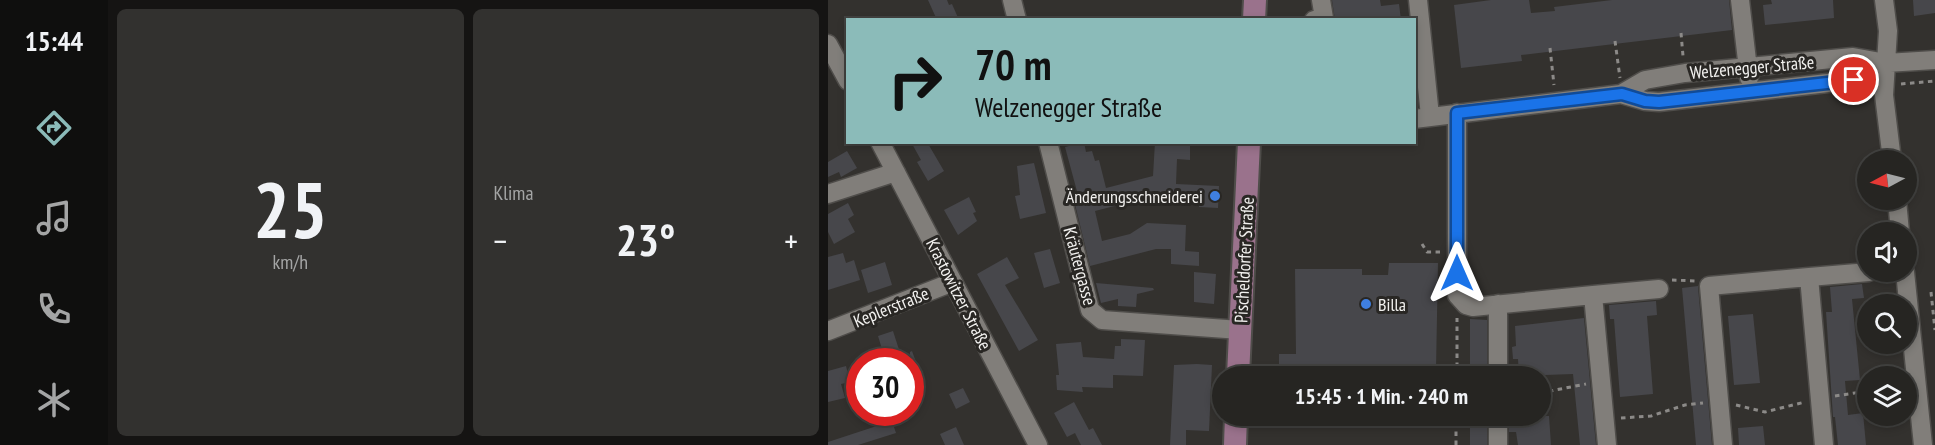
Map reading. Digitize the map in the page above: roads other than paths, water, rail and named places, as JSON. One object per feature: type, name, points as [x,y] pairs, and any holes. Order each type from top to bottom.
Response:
[{"type":"main road","points":[[1254,18],[1255,0]]},
{"type":"main road","name":"Pischeldorfer Straße","points":[[1238,366],[1249,144]]},
{"type":"main road","points":[[1234,445],[1235,426]]},
{"type":"street","points":[[1012,0],[1016,18]]},
{"type":"street","points":[[1321,0],[1324,18]]},
{"type":"street","points":[[1418,0],[1422,118]]},
{"type":"street","points":[[1740,0],[1751,92]]},
{"type":"street","points":[[1884,0],[1888,31],[1884,95],[1891,150]]},
{"type":"street","points":[[828,44],[846,77]]},
{"type":"street","name":"Welzenegger Straße","points":[[1622,94],[1645,80],[1685,73],[1853,57],[1886,63],[1935,60]]},
{"type":"street","name":"Welzenegger Straße","points":[[1422,118],[1622,94],[1645,101],[1659,102],[1854,80],[1886,63]]},
{"type":"street","points":[[1457,113],[1457,295],[1466,305],[1659,289]]},
{"type":"street","name":"Krastowitzer Straße","points":[[881,144],[1038,445]]},
{"type":"street","name":"Kräutergasse","points":[[1048,144],[1090,310],[1094,317],[1102,320],[1240,330]]},
{"type":"street","points":[[828,194],[896,172]]},
{"type":"street","points":[[1723,445],[1709,286],[1857,273]]},
{"type":"street","points":[[1809,277],[1824,445]]},
{"type":"street","name":"Keplerstraße","points":[[828,331],[953,282]]},
{"type":"street","points":[[1906,282],[1923,445]]},
{"type":"street","points":[[1593,295],[1607,445]]},
{"type":"street","points":[[1498,304],[1498,366]]},
{"type":"street","points":[[1498,426],[1498,445]]},
{"type":"place","name":"Änderungsschneiderei","points":[[1215,196]]},
{"type":"place","name":"Billa","points":[[1366,304]]}]
